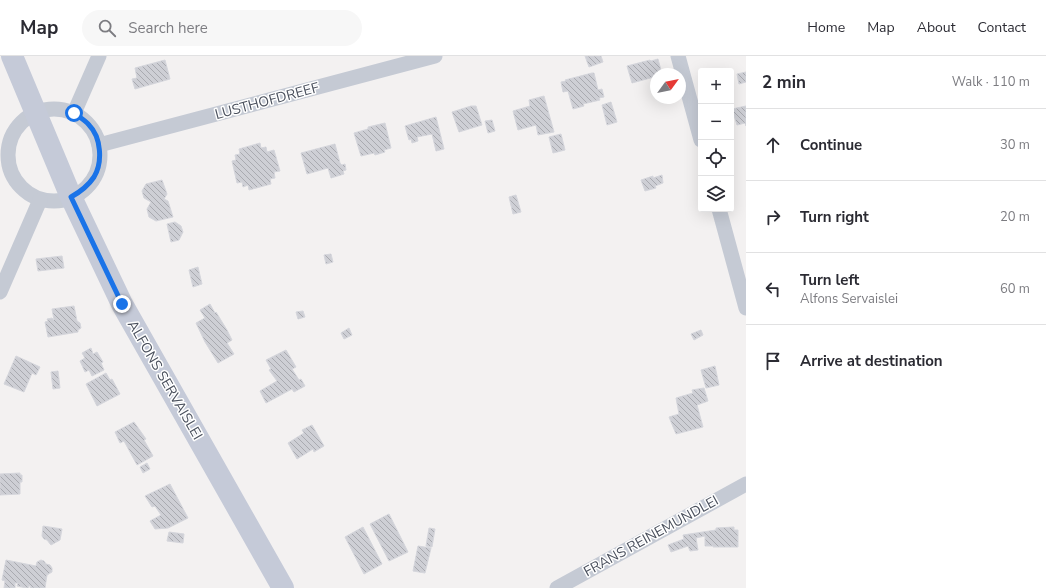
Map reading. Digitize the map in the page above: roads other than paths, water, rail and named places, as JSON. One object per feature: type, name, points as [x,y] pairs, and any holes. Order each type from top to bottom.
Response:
[{"type":"street","name":"ALFONS SERVAISLEI","points":[[12,56],[71,197],[122,304],[283,588]]},
{"type":"street","points":[[74,113],[99,56]]},
{"type":"street","name":"LUSTHOFDREEF","points":[[99,145],[434,56]]},
{"type":"street","points":[[678,56],[698,129]]},
{"type":"street","points":[[54,109],[74,113],[89,125],[95,134],[99,145],[99,161],[94,177],[84,189],[71,197],[55,200],[40,200],[21,186],[6,172],[8,152],[5,137],[36,112],[54,109]]},
{"type":"street","points":[[0,292],[40,200]]},
{"type":"street","points":[[720,212],[746,308]]},
{"type":"street","name":"FRANS REINEMUNDLEI","points":[[557,588],[746,484]]}]
